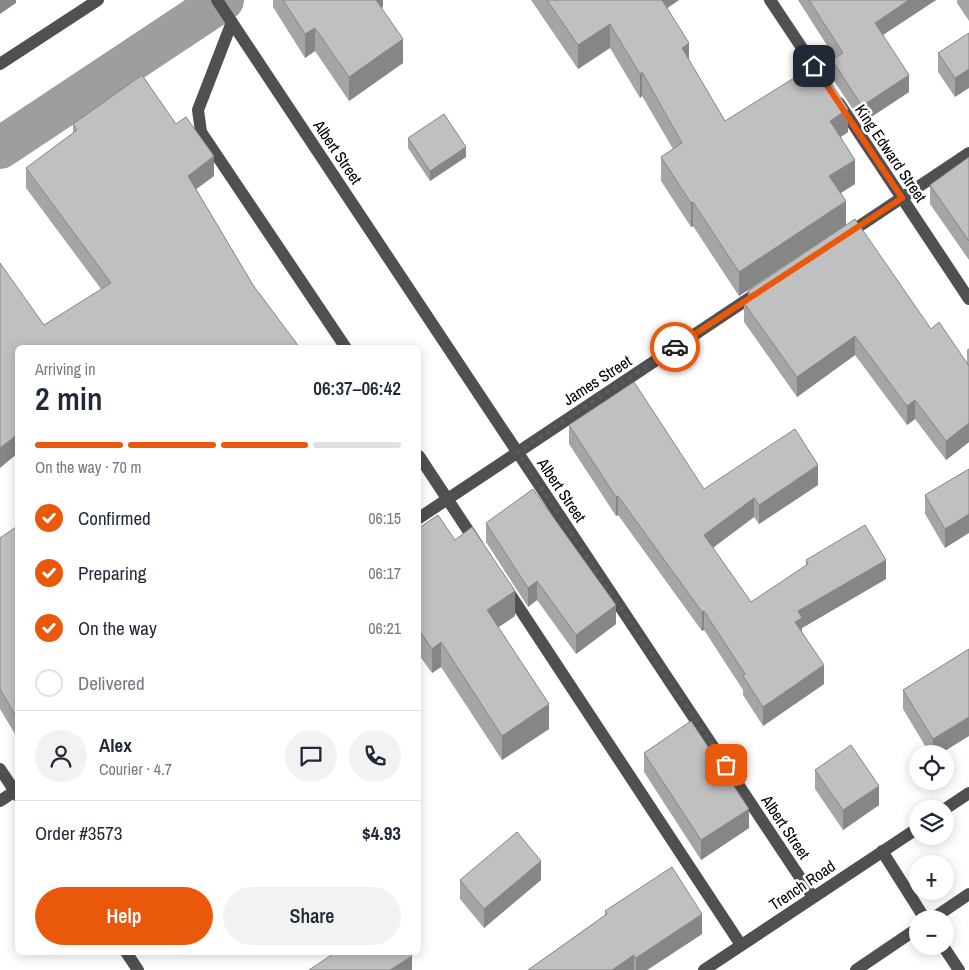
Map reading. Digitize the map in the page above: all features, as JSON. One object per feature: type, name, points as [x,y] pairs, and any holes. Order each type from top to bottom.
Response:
[{"type":"street","points":[[0,64],[98,0]]},
{"type":"street","name":"Albert Street","points":[[217,0],[813,897]]},
{"type":"street","name":"King Edward Street","points":[[770,0],[969,299]]},
{"type":"street","points":[[232,22],[198,110],[201,132],[344,345]]},
{"type":"street","points":[[836,241],[969,153]]},
{"type":"street","name":"James Street","points":[[421,517],[771,284]]},
{"type":"street","points":[[421,459],[485,557]]},
{"type":"street","points":[[496,573],[741,945]]},
{"type":"street","points":[[0,769],[15,791]]},
{"type":"street","points":[[0,801],[15,793]]},
{"type":"street","points":[[954,803],[969,793]]},
{"type":"street","name":"Trench Road","points":[[704,970],[909,834]]},
{"type":"street","points":[[882,851],[919,910]]},
{"type":"street","points":[[945,910],[969,894]]},
{"type":"street","points":[[856,970],[909,934]]},
{"type":"street","points":[[128,955],[138,970]]},
{"type":"street","points":[[949,955],[958,970]]},
{"type":"building","points":[[283,0],[376,0],[403,39],[349,77],[315,28],[305,34]]},
{"type":"building","points":[[547,0],[662,0],[689,43],[682,48],[725,121],[818,63],[848,109],[830,121],[855,160],[829,176],[846,201],[739,272],[661,157],[682,143],[642,72],[640,74],[610,24],[578,45]]},
{"type":"building","points":[[809,0],[909,0],[875,23],[909,75],[862,106],[832,60],[843,53]]},
{"type":"building","points":[[969,33],[969,69],[955,78],[938,53]]},
{"type":"building","points":[[142,75],[176,124],[186,117],[214,156],[188,176],[253,285],[298,345],[15,345],[15,436],[0,448],[0,263],[44,325],[111,283],[26,168],[77,130],[73,124]]},
{"type":"building","points":[[444,114],[466,147],[430,171],[408,138]]},
{"type":"building","points":[[969,157],[969,241],[930,185]]},
{"type":"building","points":[[855,219],[931,329],[939,322],[969,366],[969,423],[946,441],[915,400],[907,406],[855,336],[797,377],[744,303],[752,297],[748,291]]},
{"type":"building","points":[[634,382],[704,489],[795,429],[818,465],[759,505],[754,498],[704,535],[751,602],[808,564],[806,560],[865,525],[886,560],[798,611],[802,618],[795,622],[824,665],[763,707],[743,676],[745,674],[704,611],[702,612],[618,496],[616,497],[569,425]]},
{"type":"building","points":[[969,469],[969,514],[945,529],[925,495]]},
{"type":"building","points":[[533,489],[616,605],[576,635],[537,581],[528,588],[486,523]]},
{"type":"building","points":[[438,515],[455,540],[472,527],[515,591],[487,610],[549,704],[502,736],[441,642],[432,649],[421,633],[421,527]]},
{"type":"building","points":[[15,528],[15,715],[0,689],[0,538]]},
{"type":"building","points":[[969,649],[969,717],[933,739],[903,690]]},
{"type":"building","points":[[691,721],[749,809],[701,840],[644,753]]},
{"type":"building","points":[[851,745],[879,786],[843,810],[815,770]]},
{"type":"building","points":[[517,832],[541,861],[484,909],[460,880]]},
{"type":"building","points":[[672,867],[702,914],[636,958],[634,955],[612,970],[528,970],[607,914],[605,911]]},
{"type":"building","points":[[332,955],[412,956],[390,970],[309,970]]},
{"type":"waterway","points":[[0,148],[223,0]]},
{"type":"way so far","points":[[675,347],[517,452],[726,765]]},
{"type":"route","points":[[675,347],[902,198],[814,66]]}]
